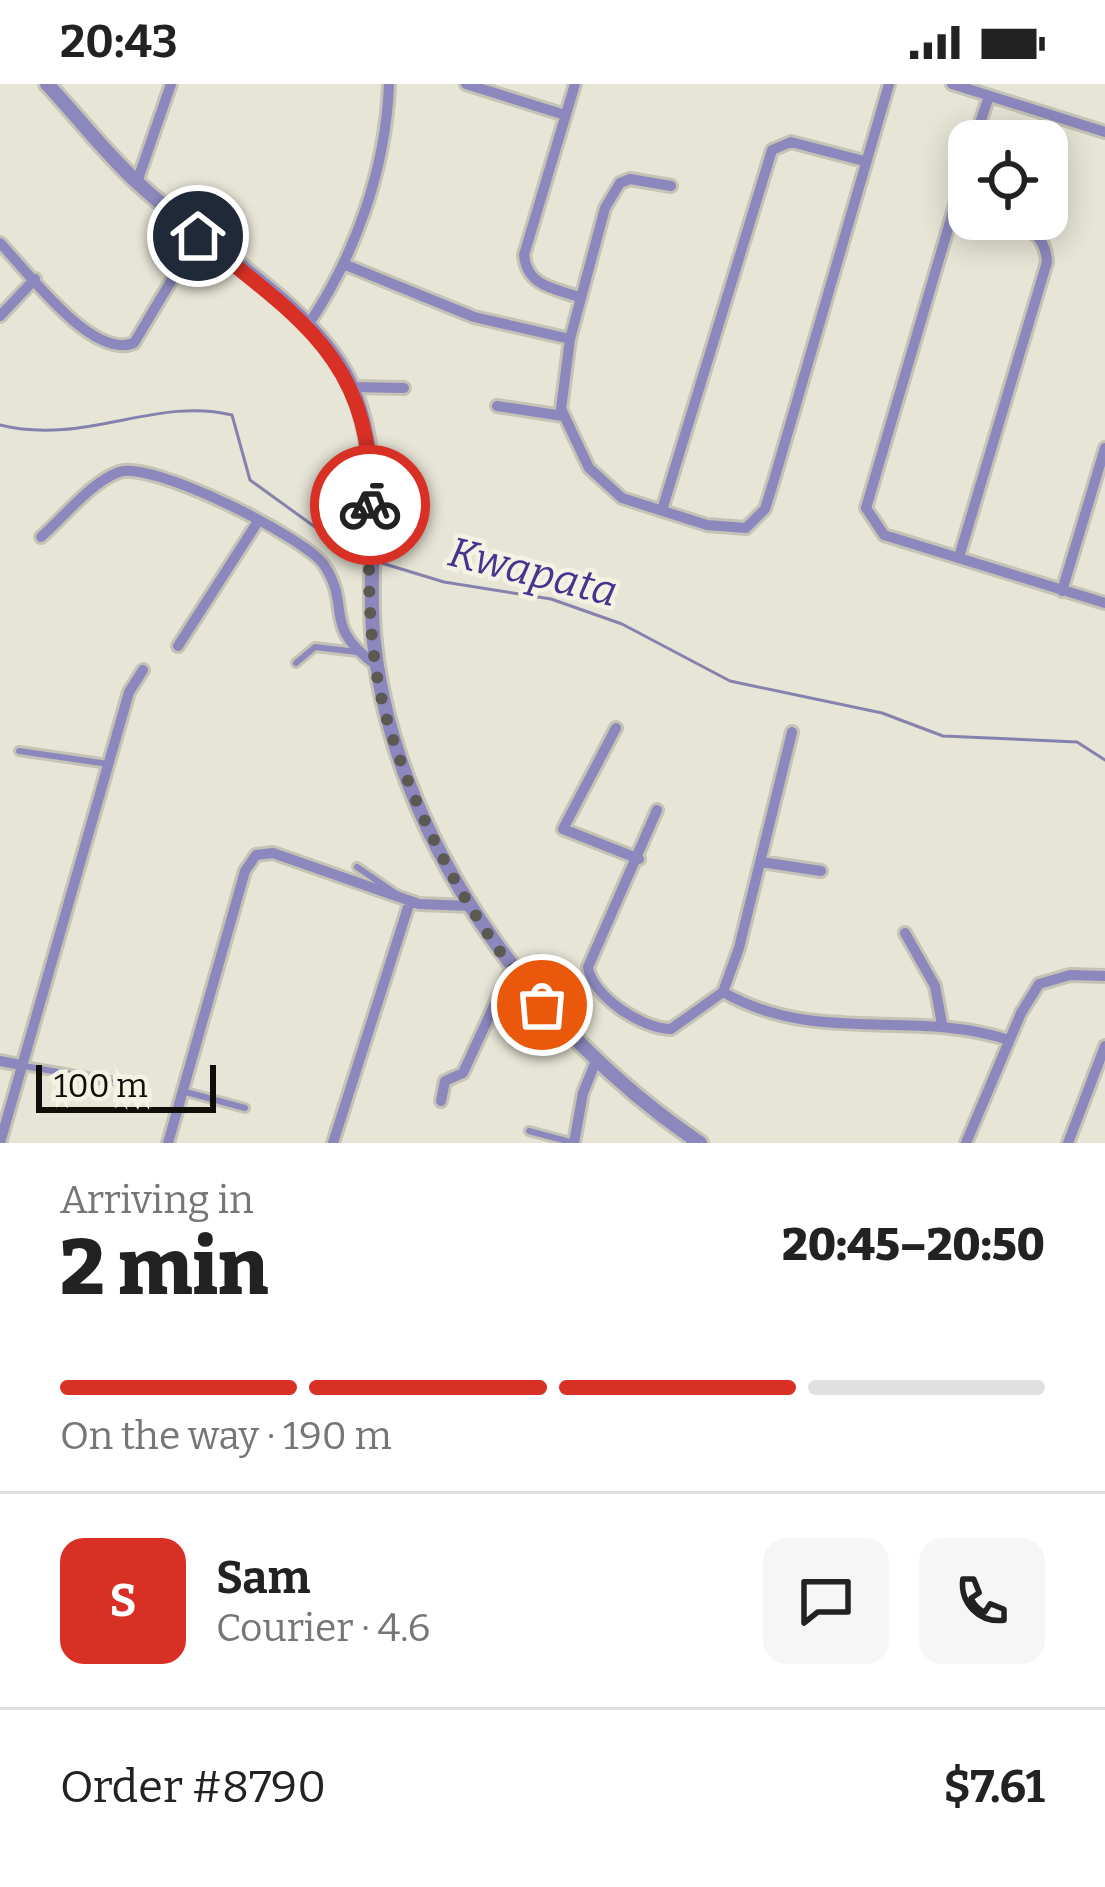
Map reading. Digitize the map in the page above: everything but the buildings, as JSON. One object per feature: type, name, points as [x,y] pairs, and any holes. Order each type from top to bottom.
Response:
[{"type":"street","points":[[47,84],[137,182],[308,325],[352,387],[370,450],[370,584],[376,665],[401,757],[471,906],[511,969],[596,1060],[700,1143]]},
{"type":"street","points":[[137,182],[171,84]]},
{"type":"street","points":[[308,325],[346,265],[364,210],[388,84]]},
{"type":"street","points":[[466,84],[566,115]]},
{"type":"street","points":[[575,84],[524,255],[528,274],[537,282],[579,297]]},
{"type":"street","points":[[671,186],[630,178],[613,191],[579,297],[560,389],[563,416],[575,447],[607,487],[662,510],[730,529],[755,523],[764,509],[889,84]]},
{"type":"street","points":[[952,84],[1105,132]]},
{"type":"street","points":[[981,120],[989,96]]},
{"type":"street","points":[[662,510],[772,150],[791,142],[864,161]]},
{"type":"street","points":[[948,222],[866,508],[884,535],[1105,603]]},
{"type":"street","points":[[0,243],[95,339],[128,346],[198,236]]},
{"type":"street","points":[[959,557],[1047,262],[1043,240]]},
{"type":"street","points":[[346,265],[473,317],[570,339]]},
{"type":"street","points":[[0,316],[35,279]]},
{"type":"street","points":[[352,387],[404,388]]},
{"type":"street","points":[[497,406],[563,416]]},
{"type":"street","points":[[1062,590],[1105,448]]},
{"type":"street","points":[[41,536],[110,477],[128,470],[220,500],[257,524],[288,534],[323,563],[331,577],[340,629],[357,652],[376,665]]},
{"type":"street","points":[[178,646],[257,524]]},
{"type":"street","points":[[0,1143],[129,692],[142,670]]},
{"type":"street","points":[[616,728],[563,829],[639,859]]},
{"type":"street","points":[[657,810],[588,967],[592,982],[633,1016],[660,1029],[681,1025],[723,992],[792,732]]},
{"type":"street","points":[[168,1143],[250,860],[273,853],[405,900],[471,906]]},
{"type":"street","points":[[761,862],[821,871]]},
{"type":"street","points":[[333,1143],[405,900]]},
{"type":"street","points":[[905,933],[935,986],[942,1024]]},
{"type":"street","points":[[441,1101],[445,1082],[463,1073],[511,969]]},
{"type":"street","points":[[966,1143],[1009,1040],[1040,984],[1070,975],[1105,976]]},
{"type":"street","points":[[723,992],[755,1009],[836,1028],[942,1024],[1009,1040]]},
{"type":"street","points":[[1068,1143],[1105,1046]]},
{"type":"street","points":[[574,1143],[583,1093],[596,1060]]},
{"type":"street","points":[[0,1061],[21,1065]]},
{"type":"lane","points":[[296,663],[315,647],[357,652]]},
{"type":"lane","points":[[19,751],[108,764]]},
{"type":"lane","points":[[356,867],[405,900]]},
{"type":"lane","points":[[21,1065],[110,1081]]},
{"type":"lane","points":[[182,1091],[245,1108]]},
{"type":"lane","points":[[529,1131],[574,1143]]},
{"type":"waterway","name":"Kwapata","points":[[0,425],[61,430],[176,412],[232,415],[250,480],[351,553],[366,558]]},
{"type":"waterway","name":"Kwapata","points":[[375,561],[444,582],[551,599],[622,624],[730,681],[882,713],[943,736],[1077,742],[1105,760]]},
{"type":"way so far","points":[[370,505],[376,665],[386,715],[424,811],[471,906],[511,969],[542,1005]]},
{"type":"route","points":[[198,236],[308,325],[342,367],[365,425],[370,505]]}]
